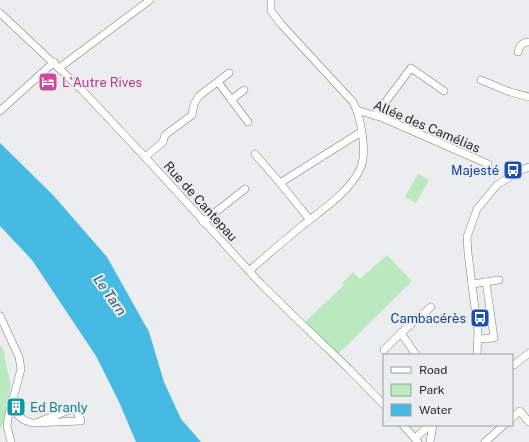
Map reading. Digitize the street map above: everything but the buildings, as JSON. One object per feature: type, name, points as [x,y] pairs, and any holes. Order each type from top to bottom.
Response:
[{"type":"street","points":[[59,68],[150,0]]},
{"type":"street","points":[[249,270],[338,197],[356,177],[361,166],[364,150],[357,110],[353,102],[281,24],[271,11],[271,0]]},
{"type":"street","name":"Rue de Cantepau","points":[[0,13],[54,62],[102,110],[146,156],[203,222],[302,324],[383,404]]},
{"type":"street","points":[[518,52],[520,45],[523,42],[529,42]]},
{"type":"street","points":[[0,111],[54,62]]},
{"type":"street","points":[[375,116],[411,68],[444,91]]},
{"type":"street","points":[[146,156],[163,142],[166,135],[192,115],[194,104],[199,96],[229,73]]},
{"type":"street","points":[[481,80],[510,92],[529,97]]},
{"type":"street","points":[[218,82],[248,122]]},
{"type":"street","points":[[231,100],[244,90]]},
{"type":"street","name":"Allée des Camélias","points":[[357,110],[375,116],[488,164]]},
{"type":"street","points":[[280,183],[361,132]]},
{"type":"street","points":[[255,154],[310,220]]},
{"type":"street","points":[[477,354],[478,339],[467,238],[477,209],[497,185],[520,171],[529,168]]},
{"type":"street","points":[[203,222],[245,189]]},
{"type":"street","points":[[472,284],[499,280]]},
{"type":"street","points":[[478,339],[494,338],[486,282]]},
{"type":"street","points":[[384,350],[431,307]]},
{"type":"street","points":[[0,316],[20,357],[21,368],[7,426],[11,442]]},
{"type":"street","points":[[401,333],[415,354]]},
{"type":"street","points":[[513,365],[529,353]]},
{"type":"street","points":[[11,410],[24,420],[32,423],[81,421],[75,408],[38,422]]},
{"type":"street","points":[[513,417],[520,411],[529,422]]},
{"type":"street","points":[[404,426],[417,440],[429,426]]},
{"type":"street","points":[[430,442],[433,426]]},
{"type":"street","points":[[486,442],[503,426]]},
{"type":"green space","points":[[418,174],[429,180],[416,203],[405,197]]},
{"type":"green space","points":[[387,255],[412,281],[338,354],[304,323],[344,285],[342,283],[353,272],[360,279]]},
{"type":"green space","points":[[0,346],[3,349],[11,386],[5,419],[0,429]]},
{"type":"water","name":"Le Tarn","points":[[0,143],[53,195],[107,257],[149,332],[164,382],[181,419],[201,442],[136,442],[119,402],[96,356],[32,260],[0,226]]},
{"type":"place","name":"L'Autre Rives","points":[[48,82]]},
{"type":"place","name":"Majesté","points":[[513,170]]},
{"type":"place","name":"Cambacérès","points":[[480,318]]},
{"type":"place","name":"Ed Branly","points":[[16,407]]}]
